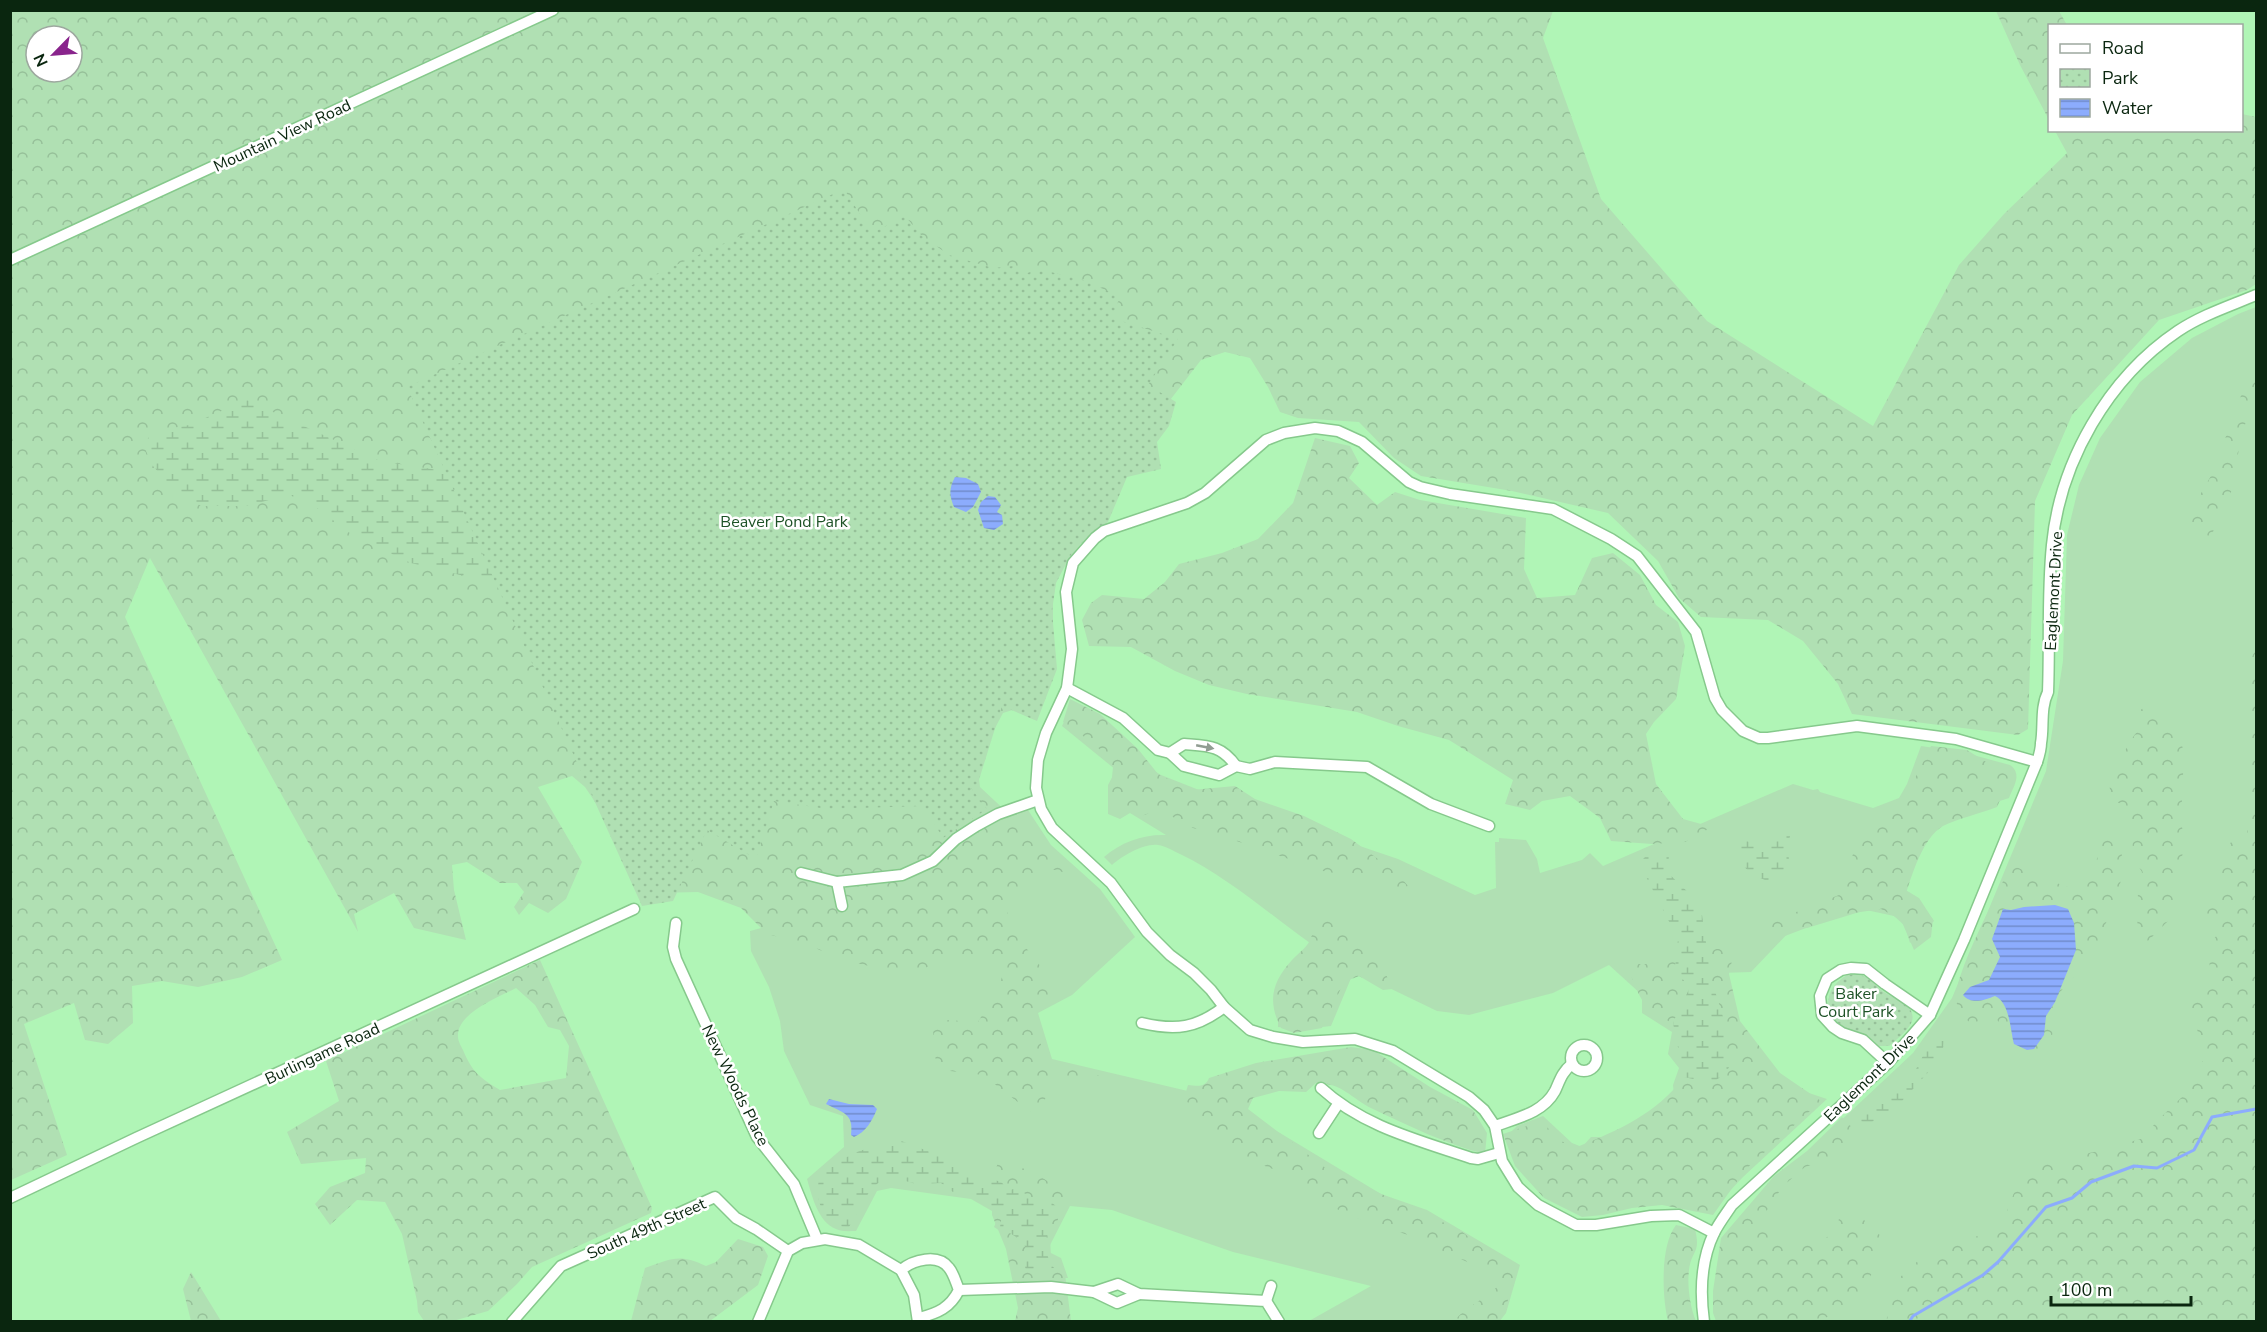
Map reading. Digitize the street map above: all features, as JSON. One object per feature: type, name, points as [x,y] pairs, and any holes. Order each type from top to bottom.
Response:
[{"type":"street","name":"Mountain View Road","points":[[10,260],[553,10]]},
{"type":"street","name":"Eaglemont Drive","points":[[1704,1322],[1701,1299],[1704,1271],[1714,1233],[1732,1205],[1888,1063],[1930,1015],[1964,940],[2037,762],[2042,741],[2047,735],[2052,699],[2048,692],[2052,545],[2062,493],[2074,460],[2117,387],[2154,350],[2200,318],[2256,295]]},
{"type":"street","points":[[1714,1233],[1679,1215],[1651,1216],[1596,1225],[1576,1225],[1538,1205],[1518,1187],[1499,1153],[1495,1126],[1484,1110],[1469,1097],[1393,1051],[1355,1039],[1303,1042],[1250,1030],[1224,1007],[1200,978],[1170,955],[1147,932],[1111,883],[1052,828],[1038,800],[1036,788],[1038,760],[1046,733],[1067,688],[1071,649],[1066,592],[1073,563],[1104,531],[1205,494],[1266,440],[1284,433],[1316,428],[1338,431],[1354,437],[1409,482],[1420,487],[1450,494],[1553,509],[1611,538],[1637,556],[1696,632],[1715,698],[1722,710],[1743,731],[1759,738],[1768,738],[1857,726],[1956,739],[2037,762]]},
{"type":"street","points":[[1067,688],[1123,718],[1158,750],[1170,753],[1184,766],[1219,776],[1236,766]]},
{"type":"street","points":[[1170,753],[1184,744],[1210,747],[1227,754],[1236,766],[1250,769],[1275,762],[1367,767],[1431,804],[1489,826]]},
{"type":"street","points":[[801,873],[837,882],[902,875],[933,861],[956,839],[998,814],[1038,800]]},
{"type":"street","points":[[837,882],[842,906]]},
{"type":"street","name":"Burlingame Road","points":[[10,1198],[634,909]]},
{"type":"street","name":"New Woods Place","points":[[676,923],[673,947],[676,959],[757,1137],[795,1184],[817,1239]]},
{"type":"street","points":[[1888,1063],[1863,1040],[1842,1033],[1822,1015],[1820,996],[1827,979],[1841,970],[1866,969],[1930,1015]]},
{"type":"street","points":[[1142,1023],[1161,1028],[1189,1026],[1206,1020],[1224,1007]]},
{"type":"street","points":[[1495,1126],[1542,1108],[1555,1091],[1566,1069],[1572,1064]]},
{"type":"street","points":[[1321,1088],[1338,1104],[1394,1131],[1471,1158],[1479,1159],[1499,1153]]},
{"type":"street","points":[[1319,1132],[1338,1104]]},
{"type":"street","name":"South 49th Street","points":[[512,1322],[561,1266],[715,1197],[736,1218],[788,1251]]},
{"type":"street","points":[[758,1322],[788,1251],[802,1243],[817,1239],[859,1245],[901,1270],[914,1295],[918,1319],[935,1314],[947,1307],[959,1290]]},
{"type":"street","points":[[901,1270],[915,1262],[936,1259],[948,1265],[959,1290]]},
{"type":"street","points":[[1094,1292],[1118,1284],[1139,1294],[1266,1301]]},
{"type":"street","points":[[1266,1301],[1271,1286]]},
{"type":"street","points":[[959,1290],[1051,1287],[1094,1292],[1117,1303],[1139,1294]]},
{"type":"street","points":[[1266,1301],[1279,1322]]},
{"type":"green space","points":[[11,11],[1553,11],[1543,38],[1601,199],[1707,321],[1873,426],[1959,265],[2004,214],[2067,153],[2056,132],[2243,132],[2243,114],[2256,117],[2256,284],[2247,290],[2159,320],[2072,415],[2035,501],[2028,729],[2018,735],[1852,714],[1838,684],[1803,641],[1768,620],[1701,617],[1679,598],[1658,561],[1608,513],[1512,491],[1421,476],[1394,458],[1359,422],[1298,418],[1280,412],[1250,358],[1225,352],[1201,360],[1167,404],[1089,533],[1057,575],[1053,600],[1053,656],[1038,702],[1003,713],[977,762],[980,787],[1074,875],[1043,867],[1006,909],[1016,935],[1041,967],[1054,998],[1034,1009],[1044,1060],[1111,1079],[1101,1085],[1051,1075],[1041,1116],[1028,1110],[983,1075],[942,1070],[936,1064],[933,1030],[946,1020],[978,1022],[1000,985],[1005,963],[973,960],[951,952],[921,971],[878,968],[843,960],[806,944],[767,934],[741,908],[698,892],[656,893],[585,787],[572,776],[538,787],[582,862],[566,899],[548,913],[529,903],[519,915],[514,907],[524,892],[517,883],[500,883],[467,862],[452,865],[454,890],[466,940],[414,928],[394,893],[354,914],[358,932],[150,558],[125,617],[282,960],[242,977],[198,987],[162,981],[132,986],[133,1023],[108,1044],[85,1040],[74,1003],[24,1024],[67,1155],[11,1180]]},
{"type":"green space","points":[[1996,11],[2059,11],[2066,24],[2048,24],[2048,118],[2020,65]]},
{"type":"green space","name":"Beaver Pond Park","points":[[844,189],[872,233],[905,216],[922,236],[949,255],[993,268],[1014,266],[1025,274],[1038,269],[1084,280],[1120,297],[1112,318],[1178,339],[1148,385],[1176,402],[1169,426],[1157,442],[1161,469],[1127,477],[1108,522],[1074,549],[1056,583],[1052,611],[1057,669],[1037,721],[1002,706],[978,783],[971,788],[987,809],[943,838],[924,806],[827,809],[774,801],[756,859],[707,830],[673,901],[642,906],[407,387]]},
{"type":"green space","points":[[2256,307],[2256,1102],[1985,1321],[1720,1321],[1752,1204],[1913,1053],[1952,998],[2046,771],[2063,661],[2067,535],[2079,485],[2100,438],[2140,382],[2192,338]]},
{"type":"green space","points":[[2256,355],[2256,385],[2240,443],[2228,505],[2210,537],[2193,528],[2188,516],[2212,474]]},
{"type":"green space","points":[[247,400],[380,461],[464,474],[501,585],[411,563],[355,537],[308,501],[288,495],[246,506],[202,506],[179,496],[153,466],[146,451],[148,438],[153,432],[189,425]]},
{"type":"green space","points":[[1315,438],[1350,446],[1359,463],[1349,478],[1377,505],[1395,492],[1420,500],[1526,518],[1524,569],[1537,598],[1575,595],[1592,558],[1613,553],[1640,575],[1656,605],[1678,622],[1685,646],[1676,699],[1646,734],[1656,784],[1683,819],[1712,827],[1685,842],[1652,844],[1611,841],[1600,818],[1570,796],[1542,801],[1530,810],[1505,804],[1513,780],[1449,740],[1357,712],[1247,694],[1209,685],[1175,671],[1131,647],[1089,646],[1082,620],[1091,603],[1102,595],[1144,599],[1165,582],[1179,564],[1222,553],[1258,539],[1293,503]]},
{"type":"green space","points":[[2256,647],[2256,1321],[1886,1321],[1898,1279],[1920,1259],[1932,1257],[1956,1242],[1985,1234],[2007,1211],[2018,1182],[2044,1162],[2094,1152],[2144,1138],[2156,1122],[2182,1097],[2208,1052],[2198,1033],[2190,999],[2210,985],[2209,945],[2217,935],[2204,913],[2219,888],[2225,846],[2247,833],[2251,756],[2250,662]]},
{"type":"green space","points":[[1070,699],[1100,714],[1138,749],[1158,774],[1192,790],[1235,786],[1255,799],[1304,816],[1351,839],[1398,874],[1408,886],[1397,890],[1373,880],[1323,871],[1193,828],[1173,817],[1153,812],[1138,817],[1115,804],[1111,787],[1113,767],[1096,745],[1063,722]]},
{"type":"green space","points":[[2148,706],[2176,723],[2184,753],[2181,822],[2185,842],[2169,920],[2142,947],[2137,945],[2138,889],[2142,872],[2134,859],[2129,812],[2125,804],[2112,802],[2110,786],[2116,767],[2133,737],[2141,728],[2140,710]]},
{"type":"green space","points":[[1066,718],[1161,775],[1227,801],[1398,859],[1475,895],[1496,888],[1495,842],[1499,842],[1499,838],[1526,840],[1537,859],[1540,873],[1582,860],[1590,853],[1603,866],[1793,784],[1813,790],[1818,789],[1820,792],[1873,808],[1899,798],[1907,784],[1921,746],[1962,752],[2010,765],[2016,772],[2016,776],[2009,798],[1932,823],[1904,889],[1919,898],[1934,921],[1910,943],[1905,926],[1894,916],[1866,910],[1807,928],[1792,929],[1751,972],[1719,973],[1741,1041],[1800,1090],[1827,1099],[1725,1196],[1674,1173],[1511,1132],[1517,1126],[1543,1116],[1572,1143],[1582,1147],[1591,1137],[1615,1137],[1674,1095],[1673,1085],[1679,1068],[1668,1054],[1672,1032],[1642,1013],[1642,995],[1609,965],[1553,993],[1469,1015],[1437,1011],[1354,971],[1331,1026],[1304,1029],[1278,1027],[1278,980],[1310,943],[1214,873],[1167,847],[1146,846],[1127,854],[1112,865],[1104,857],[1125,843],[1141,838],[1166,835],[1130,813],[1120,819],[1108,814],[1108,785],[1116,770],[1062,726]]},
{"type":"green space","points":[[1931,746],[1967,750],[2010,777],[1997,807],[1943,826],[1929,839],[1919,858],[1905,897],[1933,919],[1931,937],[1914,950],[1901,920],[1881,909],[1840,915],[1785,936],[1769,936],[1771,922],[1839,895],[1853,854],[1867,832],[1903,802]]},
{"type":"green space","points":[[1026,807],[1051,845],[1100,889],[1135,937],[1072,995],[1038,1013],[1052,1059],[1192,1092],[1280,1133],[1381,1194],[1427,1210],[1520,1265],[1506,1313],[1499,1322],[1309,1321],[1371,1286],[1233,1252],[1112,1210],[1070,1206],[1047,1251],[1061,1258],[1068,1278],[1016,1278],[1024,1247],[994,1227],[999,1215],[971,1199],[891,1188],[877,1191],[856,1231],[838,1230],[825,1221],[817,1208],[807,1179],[844,1147],[843,1116],[810,1105],[784,1051],[780,1021],[769,987],[751,951],[750,931],[857,903],[973,831]]},
{"type":"green space","points":[[1787,827],[1791,832],[1788,845],[1789,869],[1784,876],[1770,882],[1745,868],[1739,856],[1741,841],[1746,840],[1758,849],[1767,848],[1781,830]]},
{"type":"green space","points":[[2114,837],[2122,849],[2121,880],[2115,904],[2105,925],[2100,947],[2061,991],[2051,1041],[2034,1056],[2013,1053],[1995,1015],[1985,1014],[1974,1025],[1965,1018],[1957,1003],[1962,971],[1978,932],[2011,865],[2067,887],[2085,881],[2096,862],[2102,841]]},
{"type":"green space","points":[[1646,856],[1669,856],[1667,872],[1693,897],[1702,915],[1711,978],[1727,1030],[1726,1050],[1731,1063],[1726,1073],[1712,1083],[1684,1077],[1673,1023],[1691,985],[1676,975],[1678,939],[1639,863]]},
{"type":"green space","points":[[1329,919],[1357,936],[1381,962],[1392,989],[1383,990],[1359,976],[1344,982],[1322,1028],[1294,1033],[1281,1028],[1277,1018],[1273,1000],[1276,984],[1285,968],[1306,946],[1312,935],[1303,924]]},
{"type":"green space","points":[[1735,947],[1729,974],[1740,1021],[1780,1073],[1821,1101],[1745,1170],[1713,1215],[1662,1205],[1582,1217],[1544,1198],[1515,1166],[1503,1134],[1542,1121],[1558,1140],[1577,1147],[1636,1120],[1661,1101],[1684,1077],[1712,1083],[1731,1063],[1726,1050],[1727,1030],[1711,978],[1708,950]]},
{"type":"green space","points":[[1676,956],[1675,968],[1691,984],[1673,1023],[1649,1009],[1630,973],[1637,964],[1656,964]]},
{"type":"green space","points":[[540,960],[652,1208],[651,1213],[532,1267],[488,1311],[453,1321],[424,1321],[418,1312],[402,1234],[385,1202],[357,1200],[330,1225],[315,1204],[330,1187],[365,1173],[366,1158],[301,1164],[287,1132],[339,1101],[326,1061]],"holes":[[[516,988],[535,1005],[548,1027],[560,1030],[569,1046],[566,1078],[500,1090],[473,1069],[458,1040],[459,1028],[471,1013]]]},
{"type":"green space","name":"Baker Court Park","points":[[1847,975],[1868,978],[1911,1010],[1912,1021],[1902,1035],[1889,1046],[1879,1046],[1868,1036],[1843,1028],[1829,1014],[1828,1001],[1831,991]]},
{"type":"green space","points":[[1945,1038],[1941,1058],[1894,1110],[1870,1123],[1857,1121],[1913,1075],[1931,1040]]},
{"type":"green space","points":[[1351,1047],[1373,1050],[1430,1087],[1473,1110],[1487,1133],[1485,1154],[1414,1128],[1365,1105],[1340,1088],[1325,1084],[1316,1083],[1306,1092],[1279,1091],[1253,1098],[1248,1109],[1327,1169],[1460,1230],[1514,1274],[1507,1304],[1499,1321],[1454,1321],[1497,1287],[1487,1271],[1408,1235],[1357,1218],[1330,1206],[1318,1199],[1313,1188],[1281,1172],[1241,1157],[1216,1139],[1184,1098],[1188,1085],[1203,1085],[1209,1078],[1256,1063]]},
{"type":"green space","points":[[1842,1117],[1861,1137],[1837,1157],[1805,1167],[1783,1186],[1762,1218],[1761,1227],[1771,1238],[1814,1242],[1835,1234],[1840,1215],[1864,1220],[1886,1241],[1877,1252],[1869,1285],[1862,1299],[1850,1309],[1815,1319],[1793,1322],[1716,1321],[1713,1313],[1713,1291],[1721,1238],[1774,1176],[1807,1151]]},
{"type":"green space","points":[[896,1139],[949,1159],[970,1172],[1001,1182],[1010,1190],[1017,1188],[1034,1200],[1050,1201],[1058,1208],[1046,1238],[1046,1252],[1054,1268],[1026,1270],[1025,1246],[1019,1239],[1000,1227],[1002,1215],[985,1203],[962,1193],[953,1192],[941,1183],[916,1184],[888,1176],[869,1193],[849,1227],[831,1222],[818,1198],[818,1184],[823,1175],[840,1161],[861,1150],[881,1149],[889,1140]]},
{"type":"green space","points":[[1000,1158],[1038,1175],[1069,1195],[1050,1237],[1051,1257],[1065,1274],[1071,1321],[1015,1321],[1018,1308],[1006,1249],[992,1215],[992,1178]]},
{"type":"green space","points":[[1676,1225],[1695,1229],[1697,1237],[1697,1247],[1690,1263],[1688,1282],[1696,1321],[1668,1321],[1664,1299],[1665,1258],[1667,1245]]},
{"type":"green space","points":[[738,1239],[763,1247],[768,1256],[758,1285],[710,1321],[631,1321],[645,1268],[675,1259],[689,1260],[706,1266],[716,1262]]},
{"type":"green space","points":[[191,1272],[221,1321],[191,1321],[183,1289]]},
{"type":"water","points":[[955,477],[966,478],[978,484],[981,492],[973,507],[966,512],[954,507],[952,503],[951,488]]},
{"type":"water","points":[[988,496],[995,497],[1001,505],[997,512],[1002,515],[1003,524],[994,530],[984,528],[978,510],[981,502]]},
{"type":"water","points":[[2055,905],[2068,909],[2074,923],[2076,950],[2055,1002],[2046,1016],[2044,1035],[2034,1049],[2027,1050],[2014,1044],[2007,1010],[2000,999],[1995,996],[1974,1001],[1963,995],[1970,987],[1989,980],[2000,957],[1992,939],[2003,909]]},
{"type":"water","points":[[829,1099],[849,1104],[873,1105],[877,1109],[868,1126],[854,1137],[851,1135],[849,1118],[826,1104]]},
{"type":"waterway","points":[[1909,1322],[1913,1316],[1983,1275],[1998,1262],[2046,1207],[2072,1198],[2091,1182],[2134,1166],[2157,1168],[2194,1150],[2212,1117],[2256,1109]]}]
